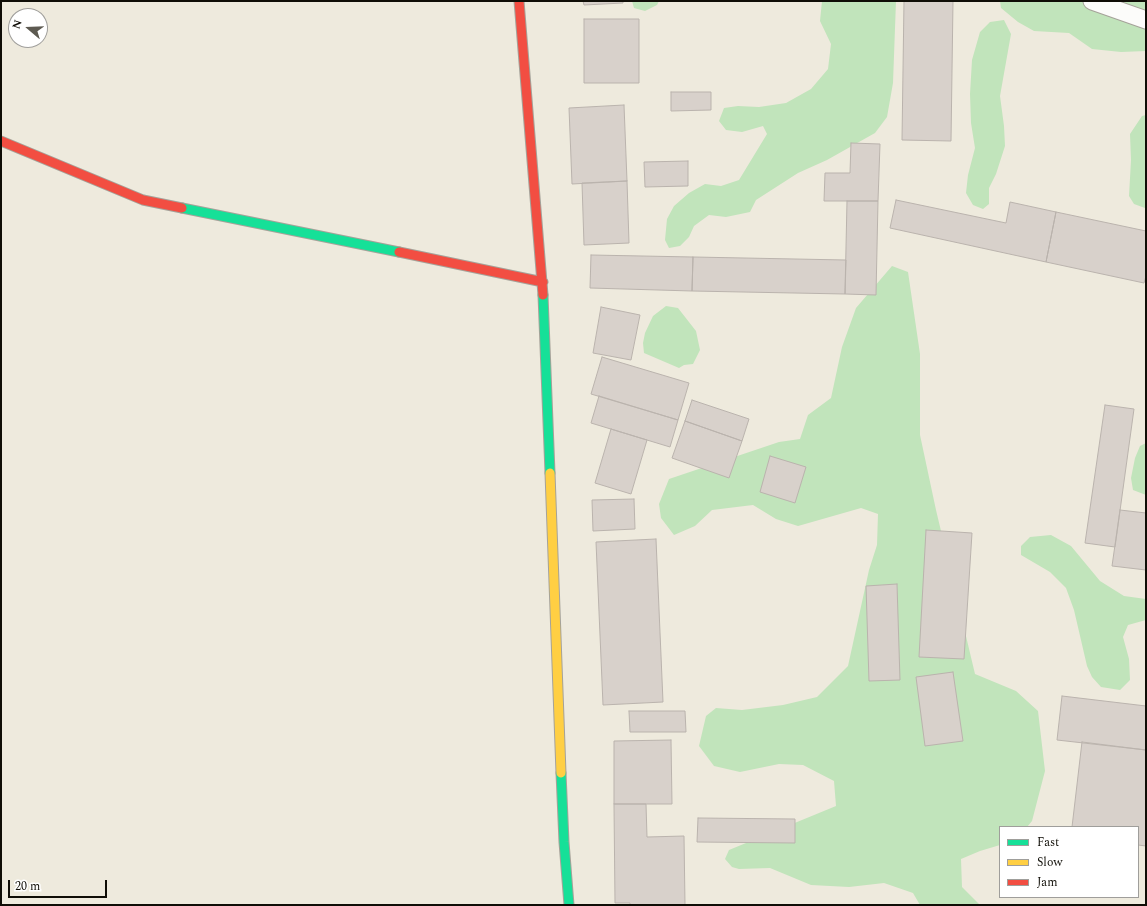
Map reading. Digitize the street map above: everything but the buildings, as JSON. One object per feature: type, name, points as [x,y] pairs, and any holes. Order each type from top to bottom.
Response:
[{"type":"main road","points":[[519,1],[543,282],[564,842],[569,905]]},
{"type":"main road","points":[[1,141],[143,200],[543,282]]},
{"type":"lane","points":[[1092,1],[1146,20]]},
{"type":"green space","points":[[632,1],[659,1],[657,5],[645,11],[634,8]]},
{"type":"green space","points":[[822,1],[896,1],[893,83],[887,117],[875,133],[827,160],[798,173],[756,200],[750,212],[726,217],[709,215],[694,226],[689,237],[680,246],[669,248],[665,240],[667,219],[674,206],[689,193],[705,184],[721,186],[739,180],[767,134],[763,126],[742,132],[726,130],[719,121],[724,108],[738,106],[759,107],[786,103],[811,89],[828,69],[831,44],[820,21]]},
{"type":"green space","points":[[1000,1],[1146,1],[1146,51],[1121,52],[1092,49],[1069,33],[1034,31],[1018,22],[1001,8]]},
{"type":"green space","points":[[1004,20],[1011,34],[1000,96],[1005,146],[996,174],[989,188],[989,204],[983,209],[973,205],[966,193],[968,175],[975,148],[971,123],[970,94],[972,60],[980,32],[990,22]]},
{"type":"green space","points":[[1146,115],[1145,208],[1134,204],[1129,196],[1131,160],[1130,134],[1142,116]]},
{"type":"green space","points":[[892,266],[908,272],[920,354],[920,435],[936,510],[975,674],[1016,691],[1038,711],[1045,771],[1032,821],[1028,826],[999,826],[999,845],[961,859],[962,887],[980,905],[920,905],[913,893],[884,883],[849,887],[811,885],[770,868],[739,869],[732,867],[725,859],[729,850],[836,806],[834,781],[803,765],[779,764],[740,772],[714,766],[699,746],[706,716],[716,708],[742,710],[783,705],[817,697],[848,666],[869,570],[877,545],[878,514],[861,508],[798,526],[776,519],[753,505],[712,510],[695,526],[674,535],[661,518],[659,504],[669,479],[779,442],[800,439],[808,415],[831,398],[842,347],[856,308]]},
{"type":"green space","points":[[666,306],[678,308],[696,331],[700,350],[693,364],[684,365],[679,368],[644,353],[643,343],[645,333],[653,316]]},
{"type":"green space","points":[[1146,443],[1146,495],[1133,490],[1131,478],[1135,458],[1140,446]]},
{"type":"green space","points":[[1051,535],[1071,546],[1100,581],[1124,596],[1146,599],[1146,620],[1128,625],[1123,637],[1129,659],[1130,680],[1120,690],[1101,687],[1092,677],[1087,666],[1074,610],[1066,588],[1050,572],[1021,555],[1021,546],[1030,537]]},
{"type":"traffic: fast","points":[[182,208],[399,252]]},
{"type":"traffic: fast","points":[[543,295],[550,473]]},
{"type":"traffic: fast","points":[[561,773],[569,905]]},
{"type":"traffic: slow","points":[[550,473],[561,773]]},
{"type":"traffic: jam","points":[[519,1],[543,295]]},
{"type":"traffic: jam","points":[[1,141],[143,200],[182,208]]},
{"type":"traffic: jam","points":[[399,252],[543,282]]}]
